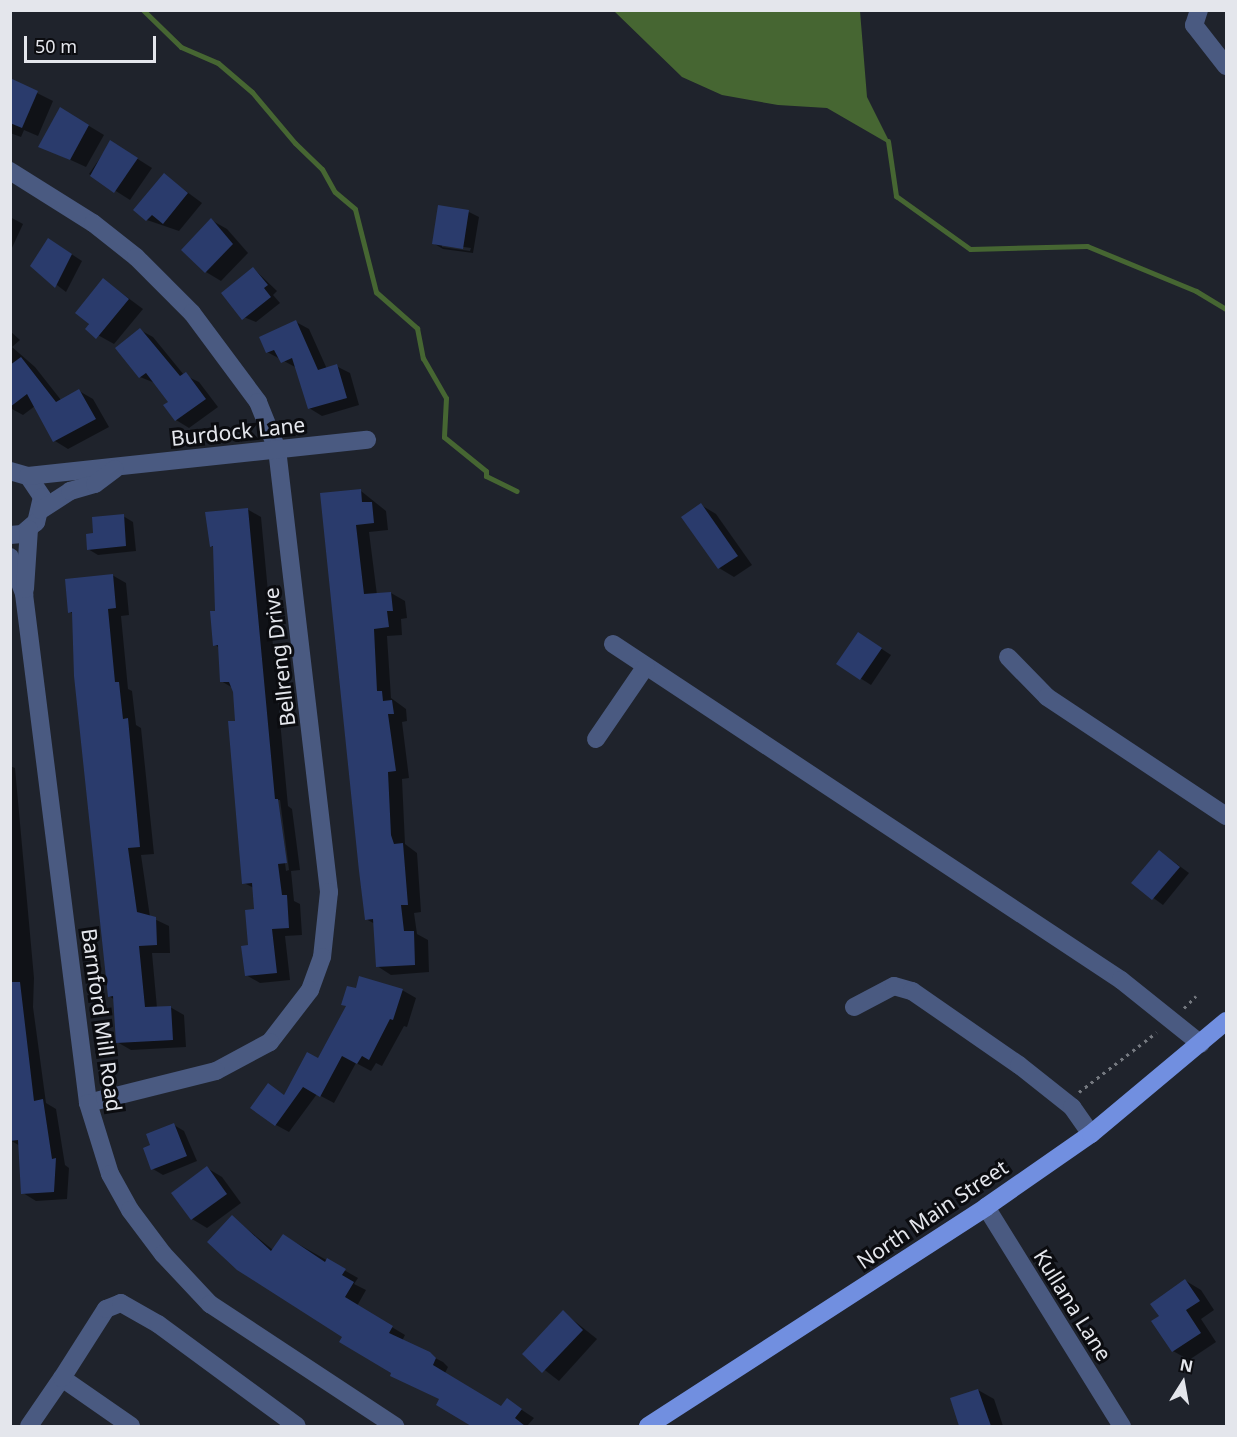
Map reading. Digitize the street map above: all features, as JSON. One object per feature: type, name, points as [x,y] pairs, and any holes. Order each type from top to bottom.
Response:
[{"type":"main road","name":"North Main Street","points":[[648,1426],[986,1207],[1091,1134],[1227,1021]]},
{"type":"street","points":[[1190,13],[1197,33],[1227,66]]},
{"type":"street","name":"Bellreng Drive","points":[[10,171],[101,230],[136,257],[192,313],[258,402],[277,449],[329,891],[322,957],[310,990],[290,1021],[270,1042],[243,1059],[216,1071],[88,1103]]},
{"type":"street","name":"Burdock Lane","points":[[28,476],[115,469],[367,440]]},
{"type":"street","name":"Burdock Lane","points":[[41,510],[70,491],[95,484],[115,469]]},
{"type":"street","points":[[10,471],[28,476],[42,497],[41,510]]},
{"type":"street","name":"Barnford Mill Road","points":[[41,510],[30,529],[24,594],[88,1103],[110,1174],[130,1210],[163,1254],[210,1304],[395,1426]]},
{"type":"street","points":[[10,535],[30,529]]},
{"type":"street","name":"Barnford Mill Road","points":[[10,556],[24,594]]},
{"type":"street","points":[[613,644],[1121,980],[1201,1044]]},
{"type":"street","points":[[1008,657],[1047,698],[1227,816]]},
{"type":"street","points":[[596,739],[646,666]]},
{"type":"street","points":[[854,1007],[894,986],[912,991],[1019,1065],[1072,1107],[1091,1134]]},
{"type":"street","name":"Kullana Lane","points":[[986,1207],[1122,1426]]},
{"type":"street","points":[[28,1426],[106,1309],[121,1303],[158,1324],[297,1426]]},
{"type":"street","points":[[62,1378],[131,1426]]},
{"type":"path","points":[[1183,1008],[1196,996]]},
{"type":"path","points":[[1075,1095],[1159,1032]]},
{"type":"shaded area","points":[[614,11],[860,11],[867,97],[891,145],[827,108],[778,105],[722,95],[682,77]]},
{"type":"building","points":[[10,78],[38,91],[22,128],[10,123]]},
{"type":"building","points":[[60,107],[89,125],[70,160],[38,147]]},
{"type":"building","points":[[110,140],[138,158],[114,193],[90,176]]},
{"type":"building","points":[[164,173],[188,193],[163,224],[152,215],[146,221],[133,210]]},
{"type":"building","points":[[438,205],[469,210],[463,249],[432,244]]},
{"type":"building","points":[[211,218],[233,244],[205,273],[181,250]]},
{"type":"building","points":[[48,238],[72,254],[55,288],[30,266]]},
{"type":"building","points":[[253,267],[268,285],[264,288],[271,297],[242,320],[221,293]]},
{"type":"building","points":[[103,278],[129,299],[96,339],[85,329],[89,324],[75,313]]},
{"type":"building","points":[[296,320],[318,370],[337,364],[347,398],[308,409],[292,358],[281,363],[274,350],[266,353],[259,337]]},
{"type":"building","points":[[140,328],[180,376],[186,372],[206,399],[175,421],[163,405],[168,402],[146,373],[139,378],[115,348]]},
{"type":"building","points":[[21,357],[56,402],[79,389],[96,419],[53,442],[27,394],[10,407],[10,365]]},
{"type":"building","points":[[361,489],[362,502],[372,502],[374,523],[356,525],[364,594],[391,592],[393,611],[387,611],[389,627],[374,629],[377,691],[382,691],[383,701],[392,700],[394,714],[388,714],[396,771],[388,772],[391,835],[394,844],[403,843],[408,905],[401,905],[404,931],[414,931],[415,965],[376,967],[373,919],[365,920],[359,871],[320,493]]},
{"type":"building","points":[[701,503],[738,556],[718,569],[681,517]]},
{"type":"building","points":[[248,508],[275,799],[278,799],[287,863],[278,864],[282,895],[287,895],[289,928],[272,929],[277,973],[245,976],[241,946],[248,945],[245,910],[254,909],[252,883],[242,884],[228,721],[235,721],[233,692],[229,682],[220,682],[218,645],[213,646],[210,611],[215,611],[213,546],[210,547],[205,512]]},
{"type":"building","points":[[124,514],[126,546],[87,550],[86,534],[93,533],[92,517]]},
{"type":"building","points":[[113,574],[116,608],[108,609],[115,682],[119,682],[123,719],[128,718],[140,847],[128,848],[137,912],[156,917],[157,945],[139,946],[145,1007],[171,1006],[173,1040],[116,1043],[113,996],[108,997],[74,676],[72,612],[68,613],[65,579]]},
{"type":"building","points":[[858,632],[882,648],[860,680],[836,664]]},
{"type":"building","points":[[1159,850],[1180,867],[1152,900],[1131,883]]},
{"type":"building","points":[[359,976],[403,989],[393,1020],[390,1019],[369,1060],[362,1056],[357,1064],[342,1056],[320,1097],[303,1087],[275,1126],[250,1108],[268,1083],[284,1095],[307,1052],[318,1058],[346,1006],[341,1005],[347,986],[356,988]]},
{"type":"building","points":[[10,982],[20,982],[34,1101],[43,1099],[52,1159],[56,1158],[54,1192],[21,1194],[18,1140],[10,1141]]},
{"type":"building","points":[[174,1123],[187,1156],[151,1170],[143,1148],[150,1145],[146,1134]]},
{"type":"building","points":[[207,1166],[227,1194],[191,1220],[171,1193]]},
{"type":"building","points":[[232,1215],[271,1251],[283,1234],[325,1262],[327,1258],[346,1269],[342,1275],[354,1282],[345,1297],[393,1326],[389,1333],[430,1352],[436,1358],[433,1365],[501,1406],[507,1398],[522,1409],[515,1418],[525,1426],[471,1426],[436,1405],[439,1399],[390,1376],[391,1373],[339,1342],[342,1337],[237,1270],[207,1242]]},
{"type":"building","points":[[1185,1279],[1200,1301],[1186,1310],[1201,1333],[1172,1352],[1151,1321],[1159,1316],[1150,1304]]},
{"type":"building","points":[[563,1310],[583,1330],[542,1373],[522,1354]]},
{"type":"building","points":[[978,1389],[991,1426],[959,1426],[950,1398]]},
{"type":"waterway","points":[[143,10],[181,47],[218,63],[252,92],[295,143],[322,169],[335,192],[355,209],[376,292],[417,328],[423,358],[446,398],[444,437],[486,471],[486,476],[517,491]]},
{"type":"waterway","points":[[888,141],[896,196],[970,249],[1087,246],[1196,291],[1226,309]]}]
